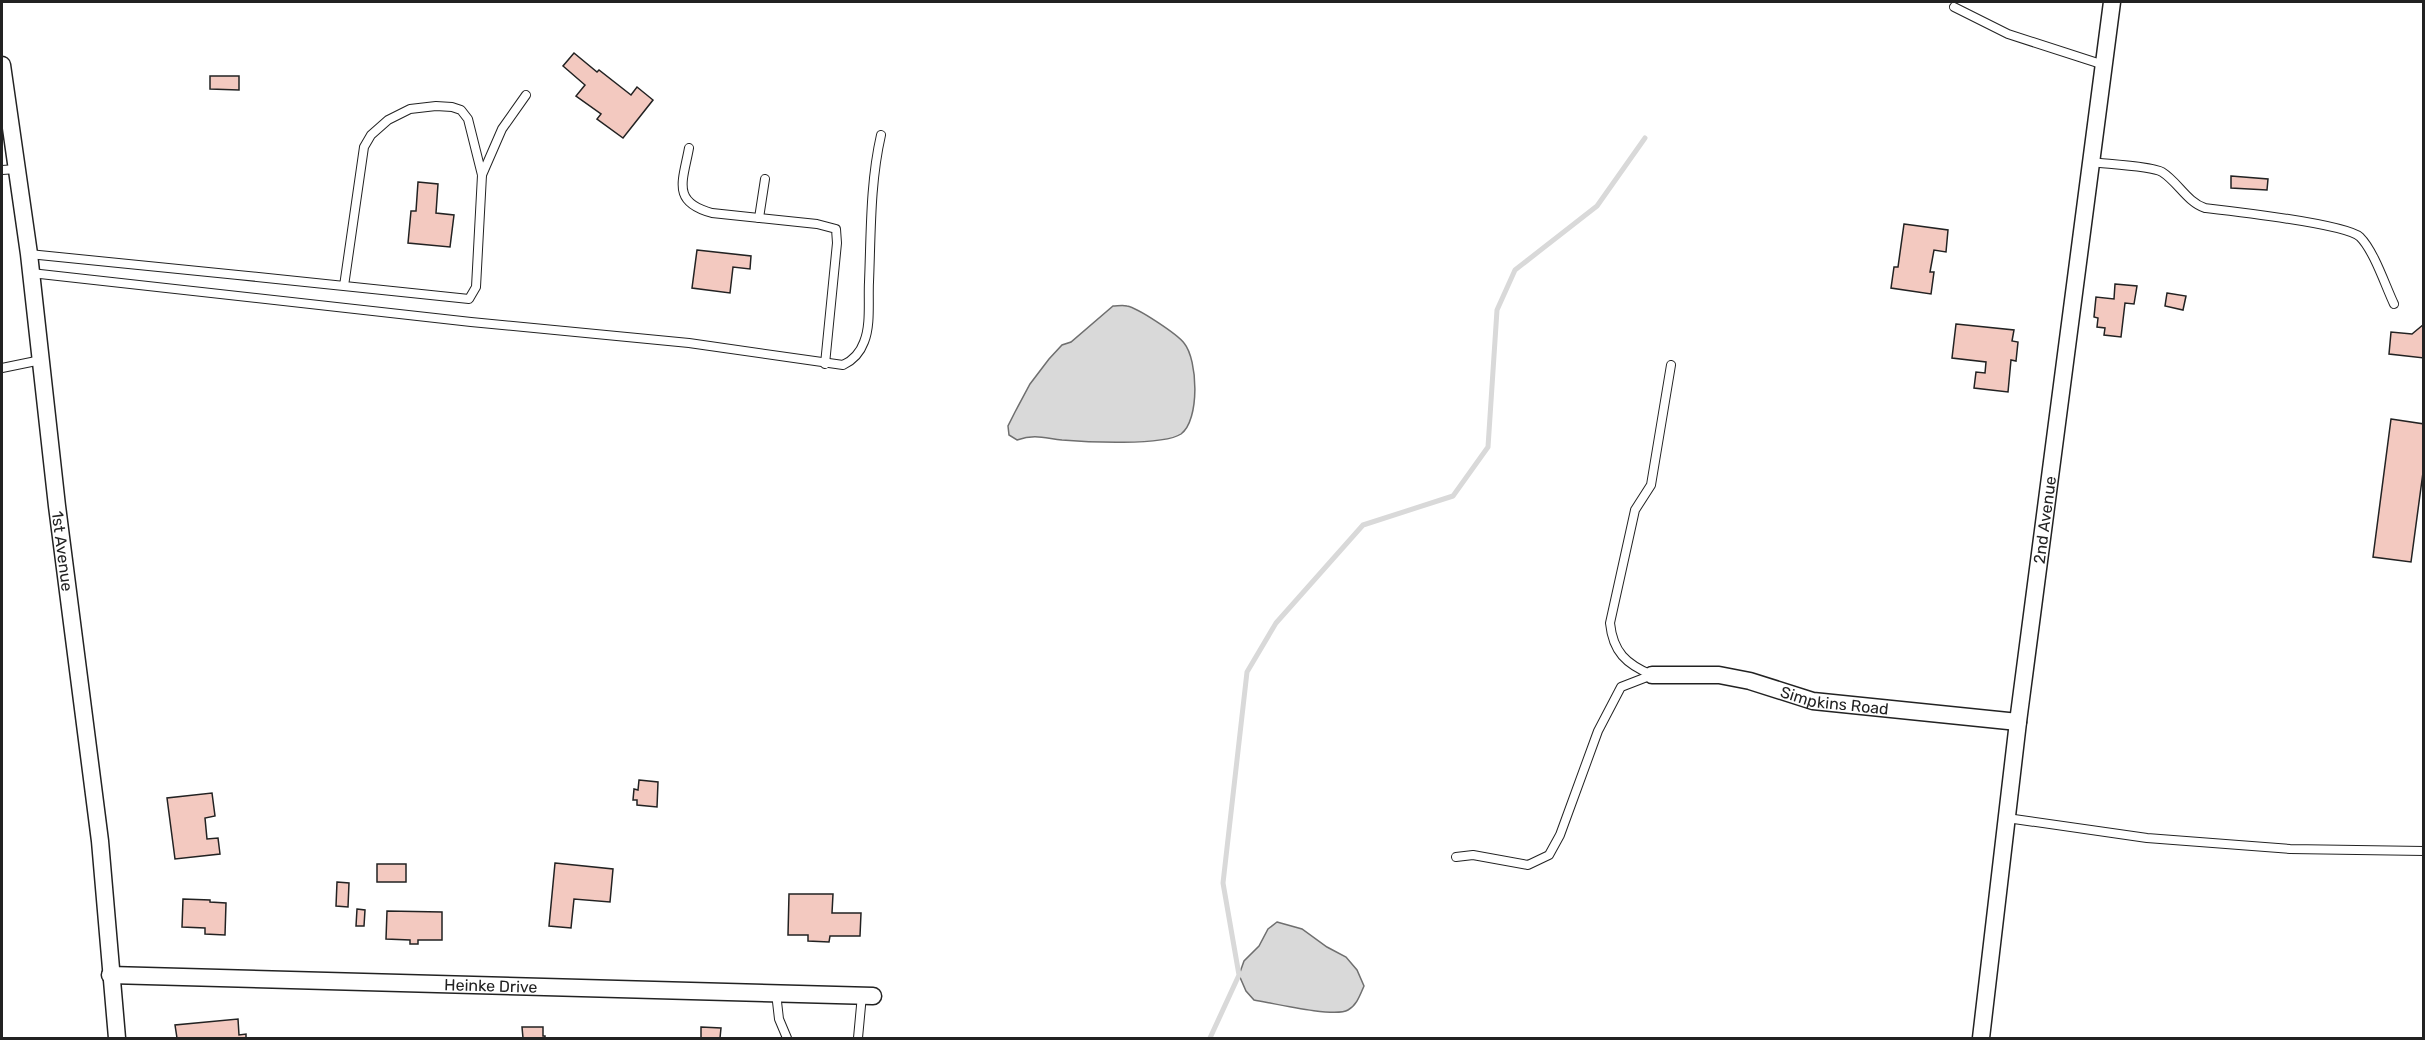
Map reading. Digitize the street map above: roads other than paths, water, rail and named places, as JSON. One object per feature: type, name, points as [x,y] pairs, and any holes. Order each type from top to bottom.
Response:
[{"type":"street","name":"2nd Avenue","points":[[1981,1038],[2018,722],[2112,2]]},
{"type":"street","name":"1st Avenue","points":[[2,65],[9,169],[32,273],[57,506],[100,841],[117,1038]]},
{"type":"street","name":"Simpkins Road","points":[[1652,675],[1719,675],[1750,681],[1813,701],[2018,722]]},
{"type":"street","name":"Heinke Drive","points":[[110,975],[867,996]]},
{"type":"lane","points":[[1954,7],[2008,34],[2104,64]]},
{"type":"lane","points":[[483,175],[502,129],[526,95]]},
{"type":"lane","points":[[29,254],[469,299],[476,287],[483,175],[468,119],[461,110],[436,106],[410,109],[388,120],[371,135],[364,147],[344,286]]},
{"type":"lane","points":[[32,273],[471,322],[689,343],[825,364],[843,364],[853,360],[865,341],[873,184],[881,135]]},
{"type":"lane","points":[[688,148],[682,183],[688,203],[698,209],[712,213],[817,224],[836,229],[837,243],[825,364]]},
{"type":"lane","points":[[2091,162],[2160,170],[2182,189],[2194,205],[2335,227],[2359,236],[2369,251],[2394,304]]},
{"type":"lane","points":[[759,218],[765,179]]},
{"type":"lane","points":[[2,368],[42,360]]},
{"type":"lane","points":[[1652,675],[1636,668],[1623,658],[1612,642],[1610,623],[1635,510],[1651,485],[1671,365]]},
{"type":"lane","points":[[1456,856],[1473,855],[1528,866],[1549,855],[1560,835],[1598,731],[1621,687],[1652,675]]},
{"type":"lane","points":[[2007,818],[2147,838],[2290,849],[2424,851]]},
{"type":"lane","points":[[776,993],[779,1019],[787,1038]]},
{"type":"lane","points":[[858,1038],[867,996]]},
{"type":"waterway","points":[[1210,1038],[1239,975],[1223,883],[1247,672],[1276,623],[1363,525],[1453,496],[1488,447],[1497,310],[1515,270],[1597,206],[1645,138]]}]
